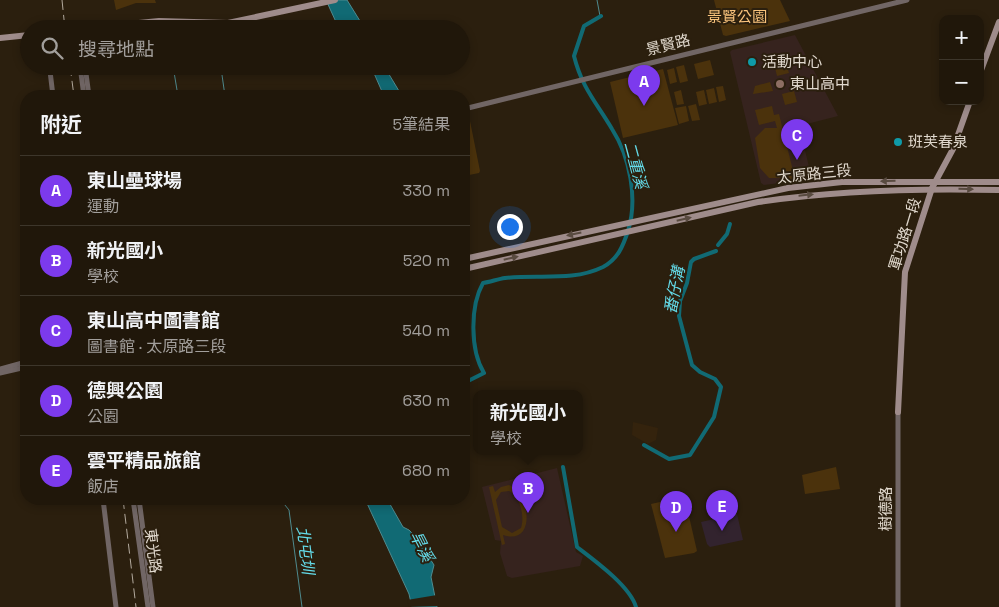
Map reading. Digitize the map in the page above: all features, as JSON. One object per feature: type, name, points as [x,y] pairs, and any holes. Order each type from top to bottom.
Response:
[{"type":"main road","points":[[242,20],[335,0]]},
{"type":"main road","points":[[984,62],[999,22]]},
{"type":"main road","points":[[0,38],[20,36]]},
{"type":"main road","name":"軍功路一段","points":[[898,412],[904,272],[932,188],[953,149],[969,105]]},
{"type":"main road","name":"太原路三段","points":[[470,258],[756,193],[816,184],[937,181],[999,182]]},
{"type":"main road","name":"太原路三段","points":[[470,268],[758,202],[807,194],[932,188],[999,190]]},
{"type":"street","name":"景賢路","points":[[470,108],[907,0]]},
{"type":"street","points":[[51,75],[53,90]]},
{"type":"street","points":[[81,75],[83,90]]},
{"type":"street","points":[[87,75],[88,90]]},
{"type":"street","points":[[0,369],[20,364]]},
{"type":"street","points":[[0,373],[20,368]]},
{"type":"street","name":"樹德路","points":[[898,412],[898,607]]},
{"type":"street","points":[[104,505],[116,607]]},
{"type":"street","name":"東光路","points":[[134,505],[148,607]]},
{"type":"street","name":"東光路","points":[[140,505],[153,607]]},
{"type":"shaded area","name":"東山高中","points":[[795,35],[838,116],[799,126],[812,179],[764,185],[761,183],[730,52]]},
{"type":"shaded area","points":[[633,422],[658,428],[656,440],[648,444],[632,435]]},
{"type":"shaded area","points":[[557,468],[576,552],[583,556],[580,566],[512,578],[507,576],[500,553],[501,541],[495,540],[482,487]]},
{"type":"shaded area","points":[[737,514],[743,540],[710,547],[707,544],[701,522]]},
{"type":"green space","points":[[114,0],[155,0],[156,3],[136,3],[116,10]]},
{"type":"green space","name":"景賢公園","points":[[714,0],[780,0],[790,21],[726,36],[723,35]]},
{"type":"green space","points":[[710,60],[714,75],[698,79],[694,64]]},
{"type":"green space","points":[[779,62],[786,63],[789,73],[777,76],[775,68]]},
{"type":"green space","points":[[684,65],[688,81],[680,83],[676,67]]},
{"type":"green space","points":[[674,68],[677,82],[670,84],[667,70]]},
{"type":"green space","points":[[663,69],[678,125],[623,138],[610,82]]},
{"type":"green space","points":[[770,82],[773,91],[753,94],[755,86]]},
{"type":"green space","points":[[723,86],[726,100],[719,102],[716,87]]},
{"type":"green space","points":[[714,88],[717,102],[709,104],[706,90]]},
{"type":"green space","points":[[681,90],[684,104],[677,105],[674,92]]},
{"type":"green space","points":[[704,90],[707,104],[699,106],[696,92]]},
{"type":"green space","points":[[794,91],[797,102],[785,105],[782,94]]},
{"type":"green space","points":[[696,104],[700,120],[692,121],[688,106]]},
{"type":"green space","points":[[686,106],[689,121],[679,124],[675,108]]},
{"type":"green space","points":[[772,106],[774,115],[779,114],[795,179],[789,180],[787,171],[779,178],[769,178],[760,168],[755,138],[765,128],[777,128],[775,121],[759,125],[755,110]]},
{"type":"green space","points":[[470,121],[480,171],[479,173],[470,175]]},
{"type":"green space","points":[[836,467],[840,489],[805,494],[802,475]]},
{"type":"green space","points":[[509,485],[516,490],[522,498],[527,517],[521,533],[514,536],[503,535],[505,544],[502,545],[489,487],[493,486],[495,492],[501,487]],"holes":[[[509,491],[521,507],[522,523],[521,528],[512,533],[502,527],[496,500],[501,492]]]},
{"type":"green space","points":[[682,497],[685,499],[697,551],[665,558],[651,504]]},
{"type":"water","points":[[326,0],[347,0],[359,20],[335,20]]},
{"type":"water","points":[[375,75],[389,75],[398,90],[381,90]]},
{"type":"water","points":[[368,505],[390,505],[403,527],[416,537],[434,565],[431,577],[437,607],[412,607],[409,594]]},
{"type":"pier","points":[[437,595],[439,606],[409,607],[407,600]]},
{"type":"waterway","points":[[597,0],[600,16]]},
{"type":"waterway","name":"二重溪","points":[[470,380],[484,373],[476,352],[473,328],[476,304],[483,283],[505,278],[567,276],[591,272],[613,260],[626,237],[632,206],[628,165],[618,140],[585,86],[574,56],[584,26],[601,16]]},
{"type":"waterway","name":"北屯圳","points":[[174,75],[177,90]]},
{"type":"waterway","name":"北屯圳","points":[[222,75],[224,90]]},
{"type":"waterway","name":"番仔溝","points":[[718,245],[727,234],[730,224]]},
{"type":"waterway","name":"番仔溝","points":[[644,445],[669,459],[690,455],[714,417],[721,387],[715,379],[700,372],[692,365],[679,316],[680,301],[687,283],[691,262],[694,259],[716,251]]},
{"type":"waterway","name":"番仔溝","points":[[563,467],[577,547],[619,582],[627,591],[636,607]]},
{"type":"waterway","name":"北屯圳","points":[[285,505],[289,510],[302,607]]},
{"type":"railway","points":[[62,0],[64,20]]},
{"type":"railway","points":[[71,75],[73,90]]},
{"type":"railway","points":[[124,505],[136,607]]},
{"type":"place","name":"活動中心","points":[[752,62]]},
{"type":"place","name":"東山高中","points":[[780,84]]},
{"type":"place","name":"東山壘球場","points":[[644,106]]},
{"type":"place","name":"班芙春泉","points":[[898,142]]},
{"type":"place","name":"東山高中圖書館","points":[[797,160]]},
{"type":"place","name":"新光國小","points":[[528,513]]},
{"type":"place","name":"雲平精品旅館","points":[[722,531]]},
{"type":"place","name":"德興公園","points":[[676,532]]},
{"type":"water label","name":"旱溪","points":[[422,546]]}]
